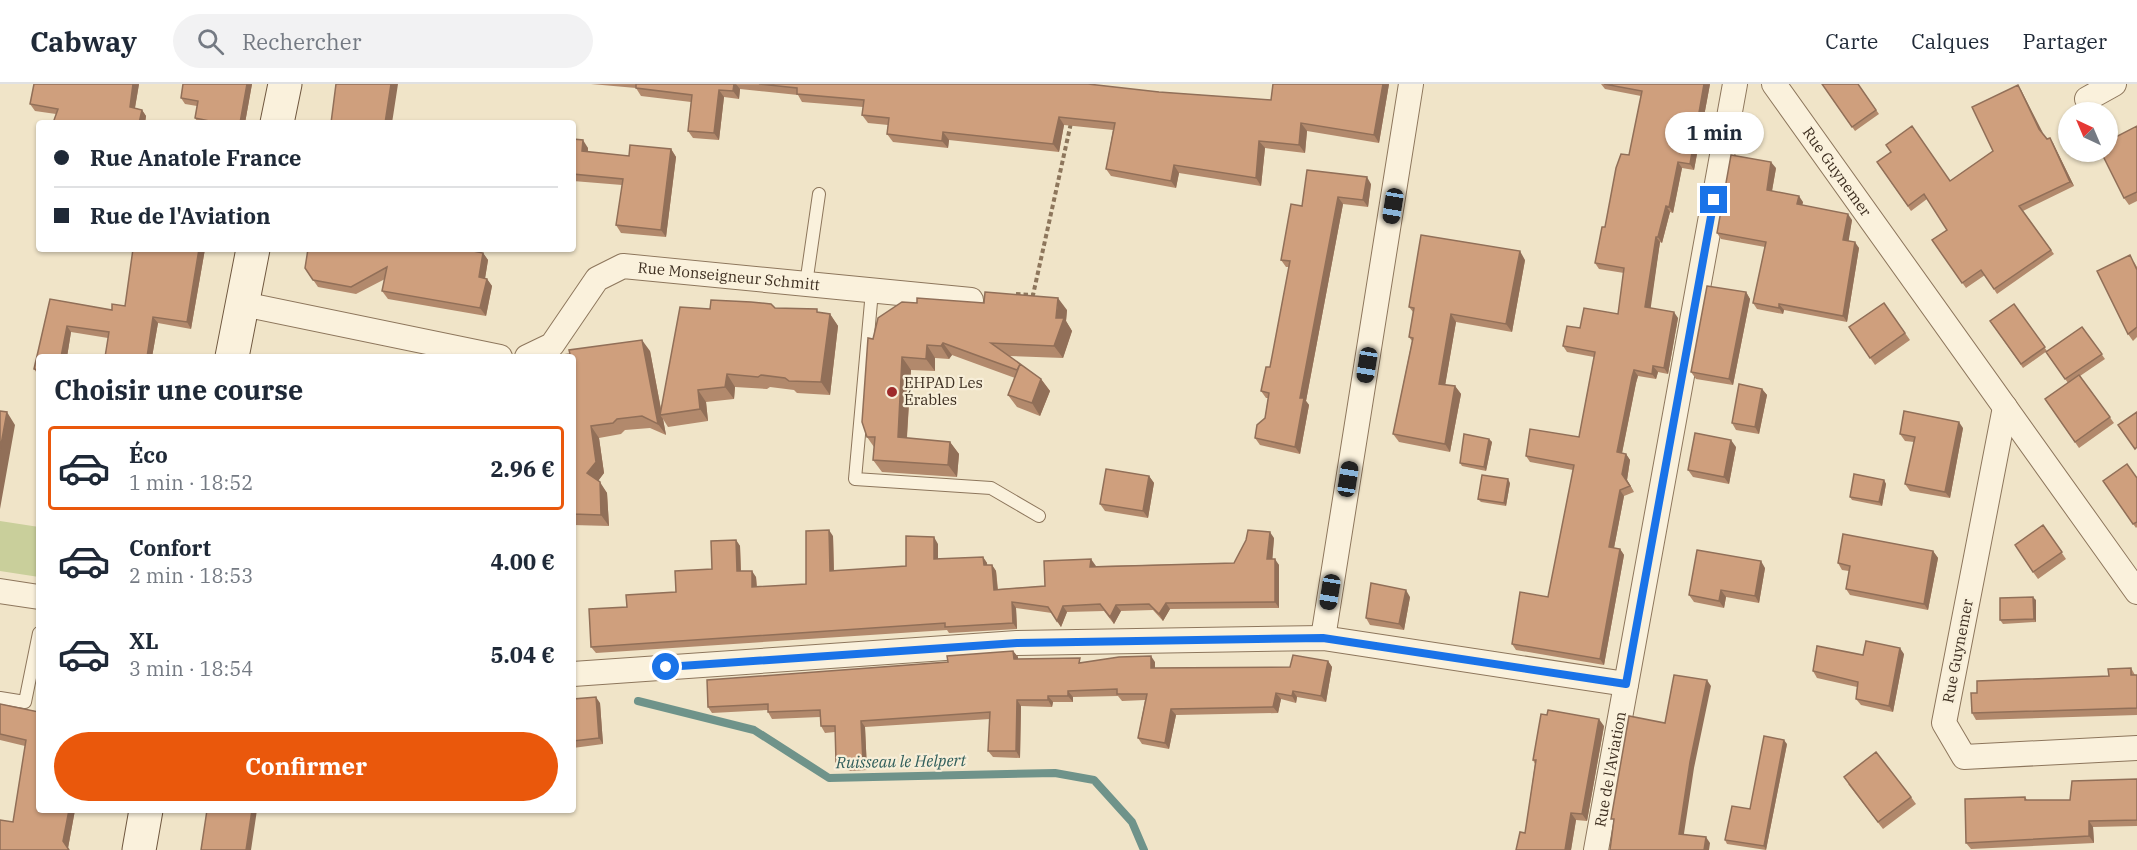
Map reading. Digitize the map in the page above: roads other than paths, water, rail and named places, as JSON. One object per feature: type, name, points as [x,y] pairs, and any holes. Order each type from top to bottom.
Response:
[{"type":"main road","points":[[278,120],[285,84]]},
{"type":"main road","points":[[233,354],[252,252]]},
{"type":"main road","points":[[139,850],[145,813]]},
{"type":"street","points":[[1323,638],[1411,84]]},
{"type":"street","name":"Rue de l'Aviation","points":[[1596,850],[1735,84]]},
{"type":"street","name":"Rue Guynemer","points":[[1774,84],[2137,592]]},
{"type":"street","points":[[2087,99],[2114,84]]},
{"type":"street","name":"Rue Monseigneur Schmitt","points":[[533,354],[552,345],[597,279],[623,266],[971,300]]},
{"type":"street","points":[[243,304],[485,354]]},
{"type":"street","name":"Rue Guynemer","points":[[2005,407],[1944,723],[1964,757],[2137,748]]},
{"type":"street","points":[[0,591],[36,597]]},
{"type":"street","points":[[576,674],[1017,643],[1323,638],[1626,684]]},
{"type":"lane","points":[[806,284],[819,194]]},
{"type":"lane","points":[[872,291],[855,479],[991,488],[1039,516]]},
{"type":"lane","points":[[0,698],[25,702],[36,648]]},
{"type":"waterway","name":"Ruisseau le Helpert","points":[[638,701],[754,730],[829,778],[1055,773],[1094,780],[1132,822],[1144,850]]},
{"type":"place","name":"EHPAD Les Érables","points":[[892,392]]}]
